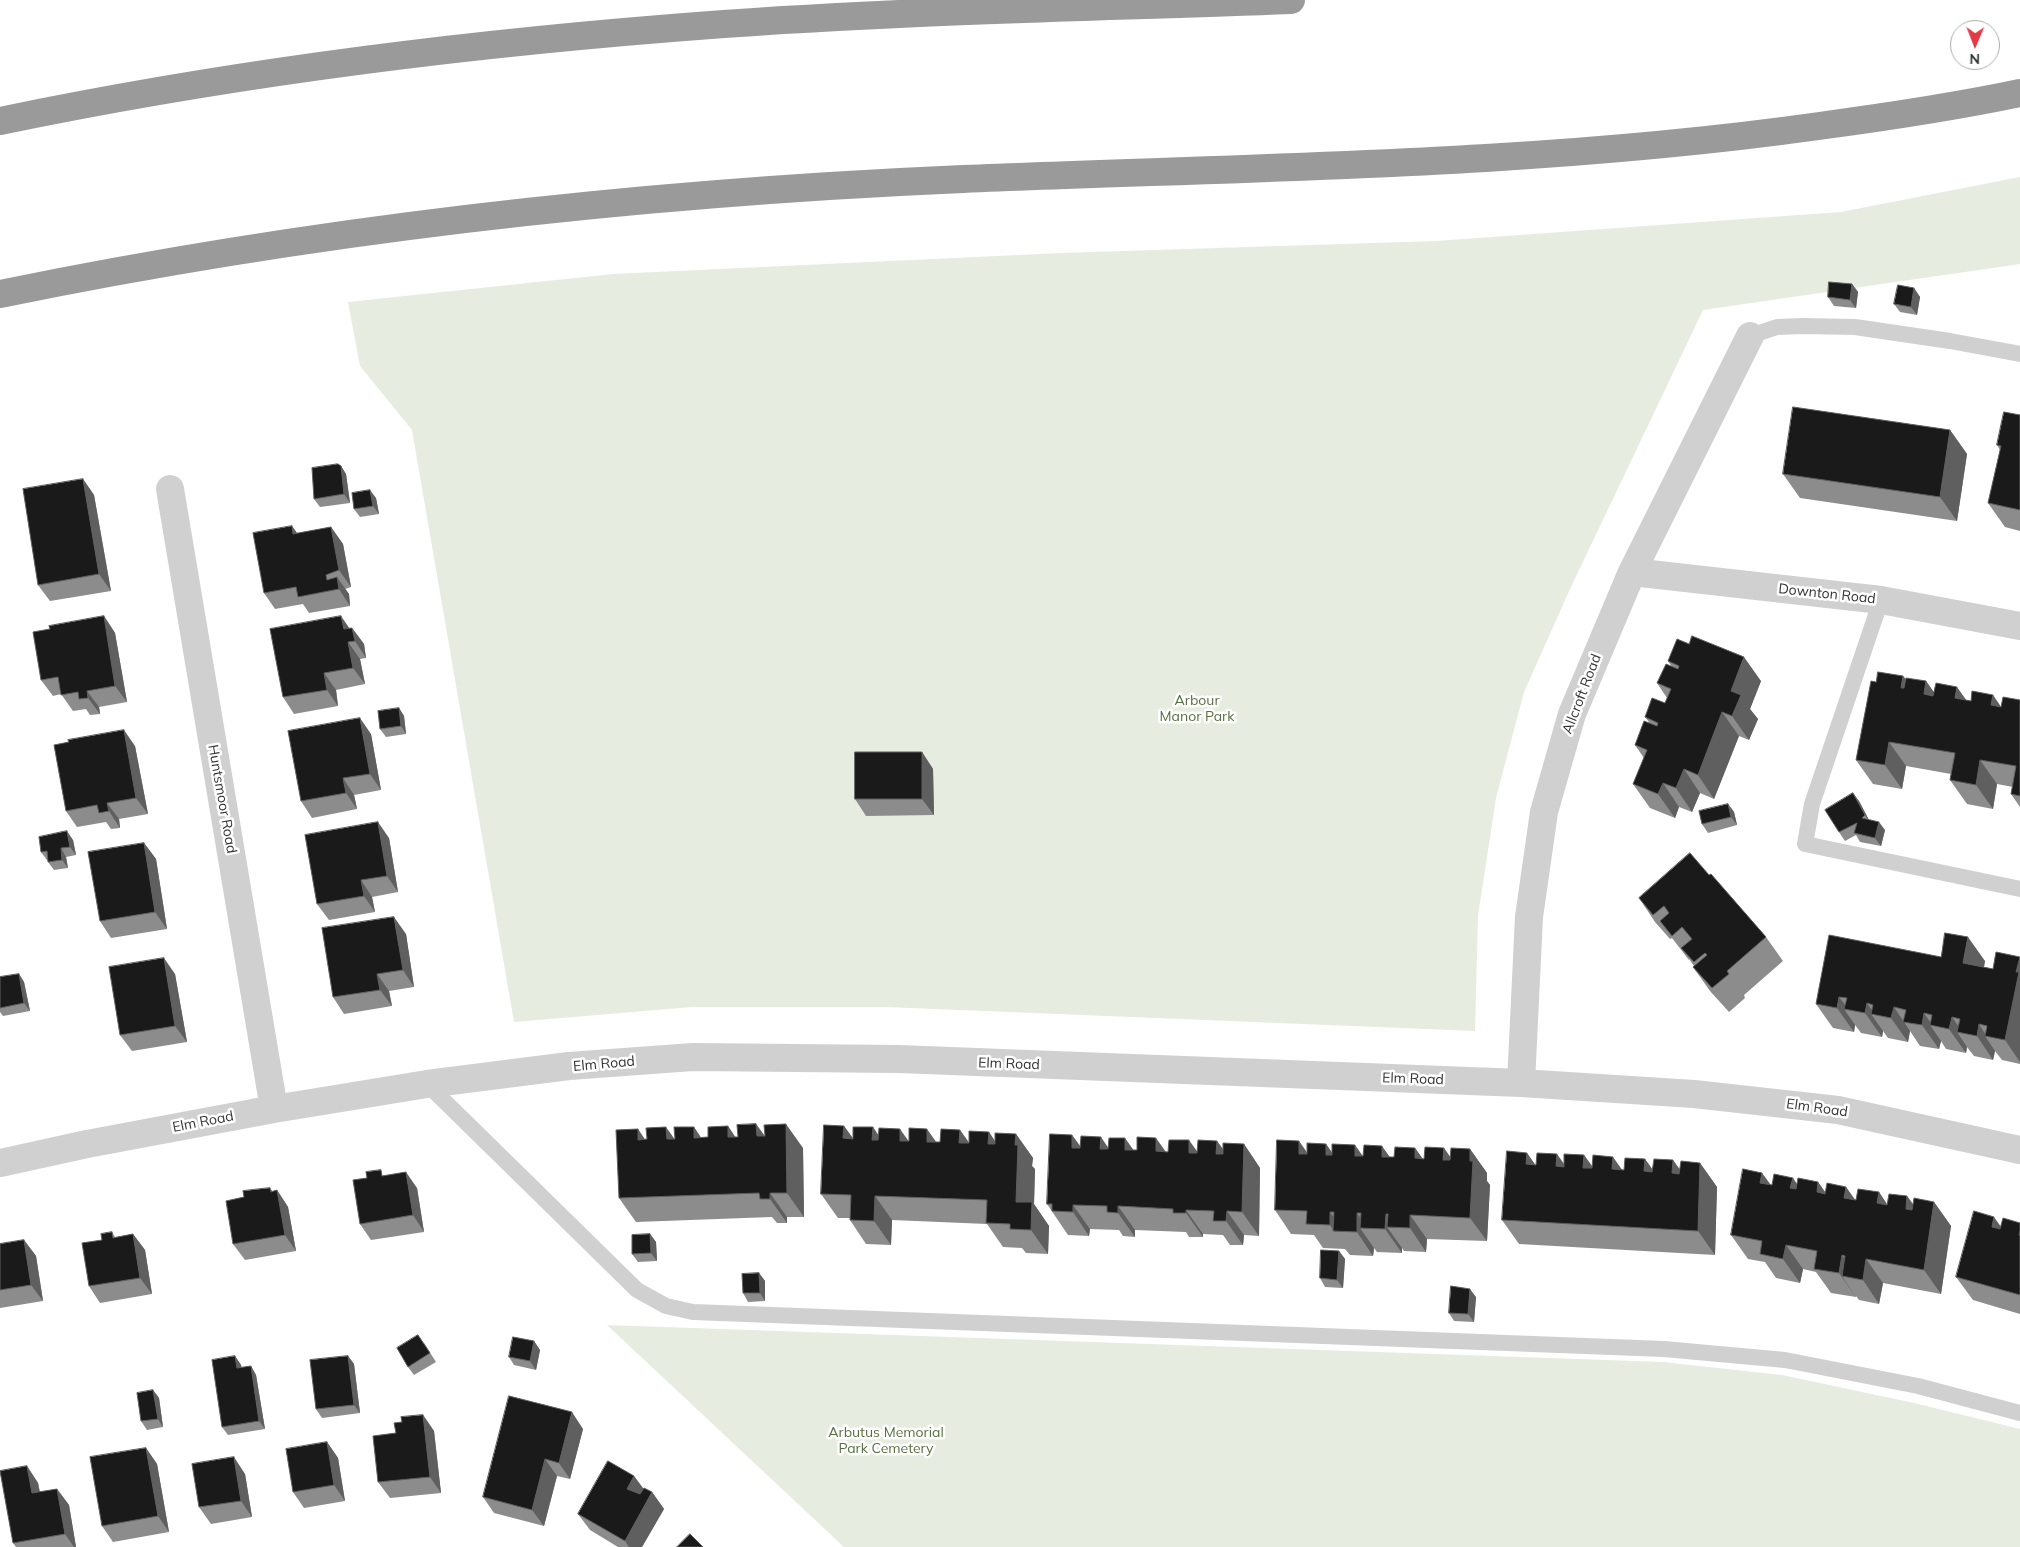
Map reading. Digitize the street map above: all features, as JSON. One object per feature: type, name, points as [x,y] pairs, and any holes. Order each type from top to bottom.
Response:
[{"type":"highway","points":[[0,121],[194,85],[296,70],[478,47],[664,28],[956,12],[1290,0]]},
{"type":"highway","points":[[0,294],[222,252],[584,204],[820,186],[1448,161],[1584,152],[1733,138],[1860,121],[2020,93]]},
{"type":"street","name":"Allcroft Road","points":[[1521,1083],[1529,917],[1544,812],[1572,714],[1632,572],[1750,336]]},
{"type":"street","name":"Huntsmoor Road","points":[[170,489],[274,1109]]},
{"type":"street","name":"Downton Road","points":[[1632,572],[1881,600],[2020,626]]},
{"type":"street","name":"Elm Road","points":[[0,1163],[87,1144],[274,1109],[426,1084],[569,1066],[693,1057],[899,1059],[1521,1083],[1694,1094],[1838,1110],[2020,1150]]},
{"type":"lane","points":[[1750,336],[1776,327],[1855,327],[1950,341],[2020,354]]},
{"type":"lane","points":[[1881,600],[1812,804],[1805,844],[2020,889]]},
{"type":"lane","points":[[426,1084],[637,1290],[666,1306],[693,1312],[1664,1349],[1785,1360],[1918,1386],[2020,1413]]},
{"type":"green space","name":"Arbour Manor Park","points":[[2020,177],[2020,264],[1703,310],[1570,589],[1524,692],[1496,798],[1478,916],[1475,1031],[886,1007],[692,1007],[514,1022],[412,430],[360,366],[348,302],[613,274],[1061,253],[1436,241],[1841,212]]},
{"type":"green space","name":"Arbutus Memorial Park Cemetery","points":[[607,1325],[1663,1362],[1782,1375],[1914,1403],[2020,1429],[2020,1547],[844,1547]]},
{"type":"building","points":[[1829,282],[1852,284],[1850,300],[1828,297]]},
{"type":"building","points":[[1898,285],[1914,288],[1911,307],[1894,304]]},
{"type":"building","points":[[1793,407],[1950,430],[1940,497],[1783,474]]},
{"type":"building","points":[[2004,412],[2020,415],[2020,510],[1988,503],[2001,446],[1997,445]]},
{"type":"building","points":[[338,464],[341,466],[344,494],[314,499],[312,468]]},
{"type":"building","points":[[83,479],[99,574],[38,585],[23,489]]},
{"type":"building","points":[[370,490],[373,506],[354,509],[352,493]]},
{"type":"building","points":[[292,526],[293,534],[331,527],[339,570],[326,575],[327,580],[337,577],[339,589],[298,597],[296,587],[264,593],[253,533]]},
{"type":"building","points":[[104,616],[115,686],[87,691],[88,698],[79,699],[78,692],[61,695],[58,677],[41,680],[33,632],[50,629],[49,626]]},
{"type":"building","points":[[341,616],[344,629],[352,628],[355,641],[348,642],[353,668],[324,673],[327,690],[283,697],[270,629]]},
{"type":"building","points":[[1692,636],[1744,657],[1731,691],[1741,695],[1732,716],[1722,712],[1698,775],[1684,769],[1676,788],[1663,783],[1658,794],[1633,784],[1647,750],[1635,745],[1644,721],[1657,726],[1658,723],[1645,717],[1652,698],[1665,703],[1671,689],[1657,683],[1666,664],[1678,669],[1679,666],[1668,661],[1677,639],[1689,644]]},
{"type":"building","points":[[1878,672],[1903,676],[1901,688],[1904,688],[1906,678],[1926,681],[1924,694],[1933,696],[1936,683],[1957,687],[1955,698],[1971,701],[1972,691],[1993,695],[1991,705],[2001,707],[2003,697],[2020,700],[2020,796],[2011,794],[2016,766],[1980,760],[1976,785],[1950,780],[1955,753],[1889,742],[1885,765],[1856,760],[1871,681],[1876,682]]},
{"type":"building","points":[[399,708],[401,726],[380,729],[378,711]]},
{"type":"building","points":[[360,718],[370,774],[343,778],[346,793],[301,801],[288,731]]},
{"type":"building","points":[[124,730],[136,798],[107,803],[109,811],[99,813],[97,805],[66,811],[54,745],[69,742],[68,740]]},
{"type":"building","points":[[855,752],[922,752],[922,799],[855,799]]},
{"type":"building","points":[[1853,793],[1865,815],[1862,818],[1879,822],[1875,838],[1854,833],[1857,823],[1839,832],[1825,810]]},
{"type":"building","points":[[1728,804],[1731,817],[1702,824],[1699,811]]},
{"type":"building","points":[[378,822],[387,876],[361,880],[364,896],[317,904],[305,835]]},
{"type":"building","points":[[67,831],[70,847],[61,848],[62,860],[48,862],[47,851],[41,852],[39,837]]},
{"type":"building","points":[[144,843],[155,912],[100,921],[88,852]]},
{"type":"building","points":[[1690,853],[1766,937],[1727,971],[1729,974],[1712,988],[1693,967],[1707,955],[1705,953],[1694,962],[1681,948],[1692,939],[1682,927],[1672,936],[1660,921],[1669,913],[1664,906],[1653,915],[1639,898]]},
{"type":"building","points":[[394,917],[403,970],[377,974],[380,990],[333,997],[322,928]]},
{"type":"building","points":[[1945,933],[1968,937],[1963,963],[1993,969],[1996,952],[2020,957],[2016,972],[2019,972],[2005,1040],[1985,1036],[1987,1026],[1979,1024],[1977,1036],[1957,1032],[1960,1019],[1952,1017],[1949,1029],[1930,1025],[1932,1015],[1924,1013],[1922,1025],[1903,1022],[1906,1010],[1894,1007],[1891,1018],[1871,1014],[1873,1005],[1867,1003],[1865,1013],[1844,1009],[1847,998],[1839,997],[1837,1008],[1816,1004],[1829,935],[1941,957]]},
{"type":"building","points":[[164,958],[175,1026],[120,1035],[109,967]]},
{"type":"building","points":[[19,974],[24,1003],[0,1008],[0,977]]},
{"type":"building","points":[[756,1124],[757,1136],[765,1136],[764,1125],[786,1124],[787,1193],[770,1193],[770,1199],[760,1199],[759,1193],[619,1198],[616,1130],[638,1129],[638,1140],[647,1139],[646,1128],[666,1127],[667,1139],[675,1139],[674,1127],[694,1127],[694,1138],[708,1137],[708,1127],[728,1126],[728,1137],[738,1137],[737,1125]]},
{"type":"building","points":[[824,1125],[844,1126],[843,1138],[853,1139],[853,1127],[873,1127],[872,1140],[878,1140],[879,1128],[900,1129],[900,1141],[909,1141],[909,1128],[927,1129],[927,1142],[940,1142],[941,1129],[960,1130],[959,1143],[969,1143],[969,1131],[989,1132],[988,1144],[995,1144],[995,1133],[1016,1134],[1015,1145],[1018,1145],[1016,1202],[1032,1202],[1031,1230],[1010,1229],[1010,1224],[986,1223],[987,1200],[875,1196],[874,1221],[850,1220],[851,1195],[821,1194]]},
{"type":"building","points":[[1050,1134],[1072,1135],[1072,1148],[1080,1148],[1081,1136],[1101,1137],[1100,1149],[1108,1149],[1109,1138],[1125,1138],[1125,1150],[1137,1150],[1137,1137],[1156,1138],[1156,1151],[1168,1152],[1169,1140],[1189,1140],[1189,1153],[1197,1153],[1198,1140],[1217,1141],[1216,1154],[1223,1154],[1223,1143],[1244,1144],[1242,1212],[1227,1211],[1226,1221],[1213,1221],[1214,1211],[1186,1210],[1186,1213],[1173,1213],[1173,1209],[1118,1206],[1118,1213],[1107,1212],[1107,1206],[1073,1205],[1073,1212],[1052,1211],[1052,1204],[1047,1204]]},
{"type":"building","points":[[1277,1140],[1299,1141],[1299,1154],[1307,1154],[1307,1143],[1326,1144],[1326,1155],[1332,1155],[1332,1144],[1355,1145],[1355,1156],[1363,1156],[1364,1145],[1382,1146],[1382,1157],[1394,1157],[1395,1147],[1415,1148],[1415,1158],[1424,1159],[1425,1147],[1444,1148],[1443,1160],[1450,1160],[1451,1148],[1470,1149],[1470,1161],[1473,1161],[1470,1218],[1410,1215],[1410,1228],[1387,1227],[1388,1214],[1386,1214],[1385,1229],[1360,1228],[1361,1213],[1357,1213],[1357,1232],[1333,1231],[1334,1212],[1330,1212],[1330,1225],[1306,1224],[1307,1211],[1275,1210]]},
{"type":"building","points":[[1507,1151],[1527,1153],[1526,1164],[1536,1165],[1537,1153],[1557,1154],[1556,1166],[1564,1167],[1564,1154],[1584,1155],[1583,1168],[1592,1168],[1593,1155],[1613,1157],[1612,1169],[1624,1170],[1625,1158],[1645,1159],[1644,1171],[1652,1172],[1654,1159],[1673,1160],[1672,1173],[1679,1174],[1681,1161],[1700,1163],[1698,1231],[1502,1220]]},
{"type":"building","points":[[1743,1169],[1762,1173],[1760,1183],[1772,1185],[1774,1174],[1793,1178],[1790,1188],[1796,1189],[1798,1178],[1818,1182],[1817,1192],[1825,1194],[1827,1183],[1846,1187],[1844,1198],[1856,1200],[1858,1189],[1879,1192],[1877,1203],[1887,1205],[1889,1194],[1907,1196],[1906,1209],[1912,1210],[1914,1198],[1934,1202],[1924,1270],[1866,1259],[1863,1280],[1842,1276],[1845,1256],[1842,1255],[1839,1273],[1814,1269],[1817,1251],[1786,1245],[1783,1259],[1760,1254],[1762,1241],[1731,1235]]},
{"type":"building","points":[[381,1170],[382,1176],[406,1172],[413,1215],[360,1224],[353,1180],[367,1178],[366,1172]]},
{"type":"building","points":[[270,1188],[271,1192],[277,1190],[285,1235],[233,1244],[226,1201],[244,1197],[243,1191]]},
{"type":"building","points":[[1974,1211],[1994,1217],[1992,1227],[2000,1229],[2003,1218],[2020,1223],[2020,1295],[1956,1277]]},
{"type":"building","points":[[112,1232],[113,1238],[133,1234],[140,1278],[89,1286],[82,1243],[102,1240],[101,1234]]},
{"type":"building","points":[[650,1234],[651,1253],[632,1254],[632,1235]]},
{"type":"building","points":[[24,1240],[31,1285],[0,1290],[0,1244]]},
{"type":"building","points":[[1321,1250],[1339,1251],[1337,1280],[1320,1278]]},
{"type":"building","points":[[759,1273],[760,1293],[743,1293],[742,1274]]},
{"type":"building","points":[[1451,1286],[1470,1289],[1468,1314],[1449,1313]]},
{"type":"building","points":[[418,1335],[430,1353],[408,1367],[397,1348]]},
{"type":"building","points":[[513,1337],[534,1341],[530,1361],[509,1357]]},
{"type":"building","points":[[235,1356],[237,1368],[251,1366],[259,1421],[222,1427],[212,1360]]},
{"type":"building","points":[[348,1356],[354,1405],[316,1409],[310,1360]]},
{"type":"building","points":[[153,1390],[158,1419],[141,1421],[137,1393]]},
{"type":"building","points":[[509,1396],[572,1412],[559,1463],[545,1459],[532,1510],[483,1497]]},
{"type":"building","points":[[423,1415],[430,1477],[378,1482],[373,1436],[396,1433],[394,1423],[402,1422],[401,1417]]},
{"type":"building","points":[[327,1442],[334,1485],[293,1492],[286,1449]]},
{"type":"building","points":[[146,1448],[158,1516],[102,1526],[90,1457]]},
{"type":"building","points":[[234,1457],[241,1501],[199,1507],[192,1464]]},
{"type":"building","points":[[608,1461],[634,1476],[627,1489],[640,1494],[644,1488],[652,1492],[625,1541],[578,1514]]},
{"type":"building","points":[[27,1466],[32,1493],[57,1489],[65,1534],[13,1543],[0,1471]]},
{"type":"building","points":[[690,1534],[703,1547],[677,1547]]}]
